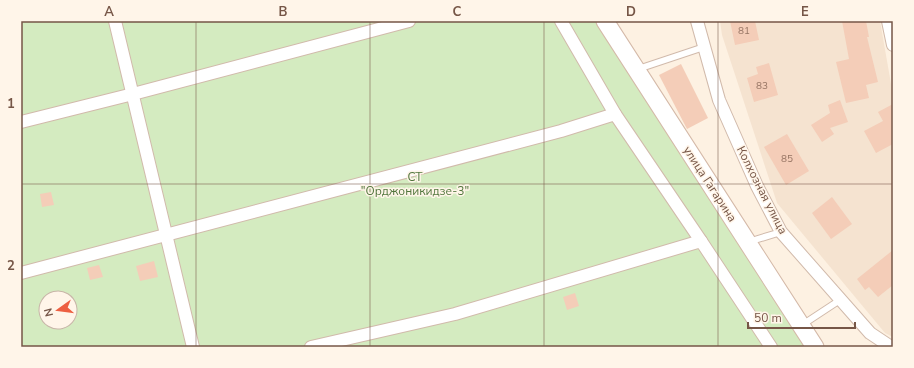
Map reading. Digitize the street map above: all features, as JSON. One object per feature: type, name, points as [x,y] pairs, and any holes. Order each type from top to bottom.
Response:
[{"type":"main road","name":"улица Гагарина","points":[[606,21],[814,347]]},
{"type":"street","points":[[115,21],[193,347]]},
{"type":"street","points":[[21,122],[409,21]]},
{"type":"street","points":[[561,21],[615,114],[771,347]]},
{"type":"street","name":"Колхозная улица","points":[[697,21],[719,100],[758,186],[781,232],[870,333],[891,347]]},
{"type":"street","points":[[888,21],[893,45]]},
{"type":"street","points":[[21,273],[561,131],[615,114]]},
{"type":"street","points":[[311,347],[455,314],[700,241]]},
{"type":"lane","points":[[637,70],[704,47]]},
{"type":"lane","points":[[747,242],[781,232]]},
{"type":"lane","points":[[801,326],[840,300]]},
{"type":"shaded area","points":[[720,21],[880,21],[893,95],[893,337],[885,333],[777,203],[722,35]]},
{"type":"green space","name":"СТ \"Орджоникидзе-3\"","points":[[21,21],[600,21],[809,347],[21,347]]},
{"type":"building","points":[[730,21],[755,21],[759,40],[735,45]]},
{"type":"building","points":[[842,21],[866,21],[869,37],[867,37],[878,82],[866,85],[869,98],[846,103],[836,62],[849,59]]},
{"type":"building","points":[[769,63],[778,95],[754,102],[747,78],[758,74],[756,67]]},
{"type":"building","points":[[681,64],[708,118],[687,129],[659,75]]},
{"type":"building","points":[[840,100],[848,122],[830,128],[834,134],[822,142],[811,125],[830,113],[828,105]]},
{"type":"building","points":[[893,104],[893,144],[876,153],[864,131],[883,121],[878,112]]},
{"type":"building","points":[[787,134],[809,171],[786,185],[764,147]]},
{"type":"building","points":[[51,192],[54,205],[42,207],[40,194]]},
{"type":"building","points":[[832,197],[852,224],[831,239],[812,213]]},
{"type":"building","points":[[893,250],[893,285],[878,297],[869,287],[865,290],[857,279]]},
{"type":"building","points":[[154,261],[158,277],[140,281],[136,266]]},
{"type":"building","points":[[99,265],[103,277],[90,280],[87,268]]},
{"type":"building","points":[[575,293],[579,306],[567,310],[563,297]]}]
